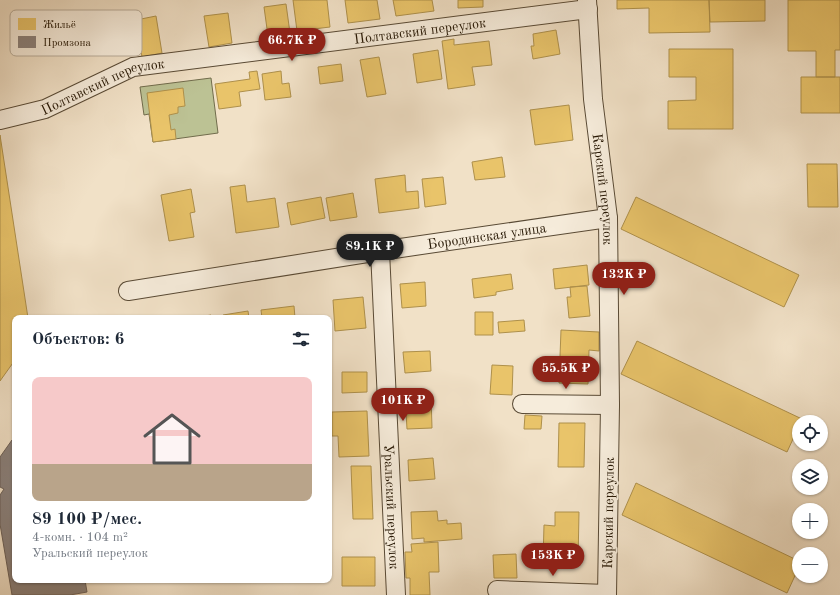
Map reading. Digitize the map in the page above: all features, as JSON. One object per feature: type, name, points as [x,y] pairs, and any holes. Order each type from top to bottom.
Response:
[{"type":"street","name":"Полтавский переулок","points":[[0,120],[45,110],[133,67],[587,4]]},
{"type":"street","name":"Карский переулок","points":[[587,4],[593,99],[608,218],[610,405],[607,595]]},
{"type":"street","name":"Бородинская улица","points":[[128,291],[380,251],[608,218]]},
{"type":"street","name":"Уральский переулок","points":[[380,251],[396,595]]},
{"type":"street","points":[[522,404],[610,405]]},
{"type":"street","points":[[497,590],[607,595]]},
{"type":"green space","points":[[211,78],[218,133],[153,142],[149,114],[144,115],[140,87]]},
{"type":"building: Жильё","points":[[293,0],[327,0],[330,27],[297,31]]},
{"type":"building: Жильё","points":[[345,0],[377,0],[380,19],[348,23]]},
{"type":"building: Жильё","points":[[393,0],[432,0],[434,11],[396,16]]},
{"type":"building: Жильё","points":[[458,0],[483,0],[483,7],[458,8]]},
{"type":"building: Жильё","points":[[617,0],[709,0],[710,32],[649,33],[649,8],[617,9]]},
{"type":"building: Жильё","points":[[709,0],[765,0],[765,21],[710,22]]},
{"type":"building: Жильё","points":[[788,0],[840,0],[840,50],[835,50],[835,77],[816,77],[816,51],[788,51]]},
{"type":"building: Жильё","points":[[286,4],[290,33],[268,36],[264,7]]},
{"type":"building: Жильё","points":[[228,13],[232,43],[209,47],[204,16]]},
{"type":"building: Жильё","points":[[156,16],[162,53],[142,57],[142,19]]},
{"type":"building: Жильё","points":[[556,30],[560,54],[533,59],[531,46],[534,46],[533,34]]},
{"type":"building: Жильё","points":[[454,39],[454,45],[489,41],[492,65],[472,67],[475,85],[448,89],[442,41]]},
{"type":"building: Жильё","points":[[669,49],[733,49],[733,129],[668,129],[668,101],[696,100],[696,77],[669,77]]},
{"type":"building: Жильё","points":[[438,50],[442,79],[417,83],[413,54]]},
{"type":"building: Жильё","points":[[379,57],[386,94],[367,97],[360,60]]},
{"type":"building: Жильё","points":[[341,64],[343,81],[320,84],[318,67]]},
{"type":"building: Жильё","points":[[257,71],[260,89],[239,92],[241,106],[219,109],[215,84],[250,79],[249,72]]},
{"type":"building: Жильё","points":[[281,71],[282,84],[289,83],[291,97],[265,100],[262,74]]},
{"type":"building: Жильё","points":[[801,77],[840,77],[840,113],[801,113]]},
{"type":"building: Жильё","points":[[183,88],[185,106],[178,107],[178,113],[169,115],[171,130],[175,129],[176,139],[153,142],[147,93]]},
{"type":"building: Жильё","points":[[569,105],[573,140],[535,145],[530,110]]},
{"type":"building: Жильё","points":[[0,135],[28,315],[12,315],[12,364],[0,381]]},
{"type":"building: Жильё","points":[[502,157],[505,177],[475,180],[472,162]]},
{"type":"building: Жильё","points":[[807,164],[837,164],[838,207],[808,207]]},
{"type":"building: Жильё","points":[[405,175],[406,192],[418,191],[419,208],[379,213],[375,179]]},
{"type":"building: Жильё","points":[[443,177],[446,204],[425,207],[422,179]]},
{"type":"building: Жильё","points":[[245,185],[247,202],[275,198],[279,227],[236,233],[230,187]]},
{"type":"building: Жильё","points":[[191,189],[195,212],[190,213],[194,237],[169,241],[161,195]]},
{"type":"building: Жильё","points":[[353,193],[357,217],[330,221],[326,198]]},
{"type":"building: Жильё","points":[[321,197],[325,218],[291,225],[287,203]]},
{"type":"building: Жильё","points":[[636,197],[799,275],[784,307],[621,229]]},
{"type":"building: Жильё","points":[[587,265],[589,285],[555,289],[553,269]]},
{"type":"building: Жильё","points":[[511,274],[513,289],[496,292],[496,295],[474,298],[472,279]]},
{"type":"building: Жильё","points":[[425,282],[426,306],[402,308],[400,284]]},
{"type":"building: Жильё","points":[[587,286],[590,316],[569,318],[567,297],[571,297],[570,287]]},
{"type":"building: Жильё","points":[[363,297],[366,328],[335,331],[333,300]]},
{"type":"building: Жильё","points":[[294,306],[295,315],[262,315],[261,310]]},
{"type":"building: Жильё","points":[[248,311],[249,315],[223,315]]},
{"type":"building: Жильё","points":[[475,312],[493,312],[493,335],[475,335]]},
{"type":"building: Жильё","points":[[524,320],[525,331],[499,333],[498,322]]},
{"type":"building: Жильё","points":[[561,330],[599,332],[599,351],[589,350],[588,384],[559,383]]},
{"type":"building: Жильё","points":[[637,341],[794,415],[792,415],[792,441],[787,452],[621,374]]},
{"type":"building: Жильё","points":[[430,351],[431,371],[405,373],[403,352]]},
{"type":"building: Жильё","points":[[492,365],[513,366],[512,395],[490,394]]},
{"type":"building: Жильё","points":[[342,372],[367,372],[367,392],[342,393]]},
{"type":"building: Жильё","points":[[431,395],[432,428],[407,429],[405,396]]},
{"type":"building: Жильё","points":[[367,411],[369,456],[339,457],[338,436],[332,436],[332,412]]},
{"type":"building: Жильё","points":[[525,415],[542,416],[541,429],[524,429]]},
{"type":"building: Жильё","points":[[559,423],[585,423],[584,467],[558,467]]},
{"type":"building: Жильё","points":[[433,458],[435,479],[409,481],[408,460]]},
{"type":"building: Жильё","points":[[351,466],[371,466],[373,519],[353,519]]},
{"type":"building: Жильё","points":[[636,483],[792,558],[792,582],[787,593],[622,515]]},
{"type":"building: Жильё","points":[[437,511],[438,521],[447,520],[447,524],[461,523],[462,539],[424,542],[424,538],[412,539],[411,512]]},
{"type":"building: Жильё","points":[[555,512],[579,512],[578,562],[543,561],[544,525],[555,526]]},
{"type":"building: Жильё","points":[[438,542],[439,572],[429,572],[430,595],[410,595],[410,578],[406,578],[405,552],[412,552],[411,544]]},
{"type":"building: Жильё","points":[[516,554],[517,578],[494,578],[493,555]]},
{"type":"building: Жильё","points":[[342,557],[375,557],[375,586],[342,586]]},
{"type":"building: Промзона","points":[[12,440],[12,583],[86,583],[87,592],[70,595],[12,595],[0,524],[0,495],[4,489],[0,487],[0,457]]}]
